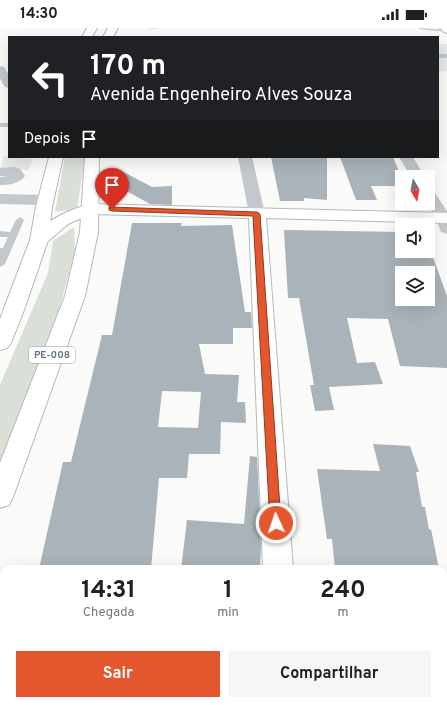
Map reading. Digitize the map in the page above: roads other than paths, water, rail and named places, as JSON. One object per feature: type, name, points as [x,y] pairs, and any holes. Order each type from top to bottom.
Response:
[{"type":"main road","points":[[0,343],[7,310],[39,240],[55,158]]},
{"type":"main road","name":"PE-008","points":[[0,497],[75,296],[89,232],[92,158]]},
{"type":"main road","points":[[39,240],[51,227],[66,218],[90,209],[446,221]]},
{"type":"main road","points":[[257,214],[278,565]]},
{"type":"street","points":[[0,69],[8,84]]},
{"type":"street","points":[[245,158],[257,214]]},
{"type":"street","points":[[407,158],[414,170]]},
{"type":"street","points":[[0,172],[14,171],[18,176],[11,180],[0,181]]},
{"type":"street","points":[[0,199],[46,200]]},
{"type":"street","points":[[435,204],[446,221]]},
{"type":"lane","points":[[420,28],[446,29]]},
{"type":"lane","points":[[0,264],[3,251],[14,234],[20,220]]},
{"type":"lane","points":[[0,234],[14,234]]}]
